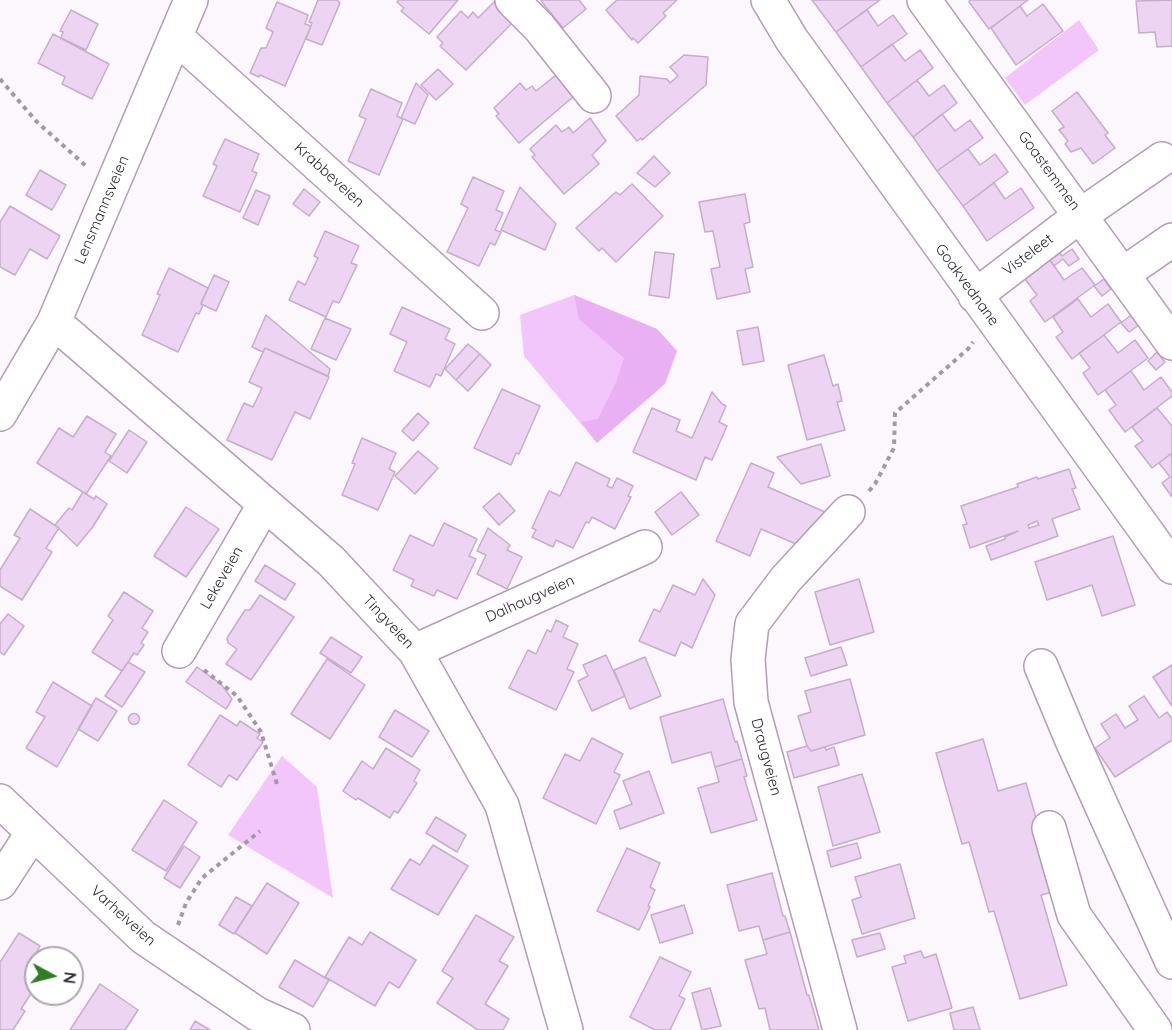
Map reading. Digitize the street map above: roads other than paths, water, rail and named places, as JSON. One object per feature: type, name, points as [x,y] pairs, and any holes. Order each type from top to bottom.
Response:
[{"type":"street","name":"Lensmannsveien","points":[[0,414],[54,322],[191,0]]},
{"type":"street","points":[[512,0],[539,27],[594,96]]},
{"type":"street","name":"Goakvednane","points":[[768,0],[792,40],[1172,567]]},
{"type":"street","name":"Goastemmen","points":[[924,0],[1172,343]]},
{"type":"street","name":"Krabbeveien","points":[[176,37],[482,313]]},
{"type":"street","name":"Visteleet","points":[[982,306],[1081,215],[1162,159]]},
{"type":"street","points":[[1123,274],[1172,240]]},
{"type":"street","name":"Tingveien","points":[[54,322],[331,561],[415,651],[502,805],[566,1030]]},
{"type":"street","name":"Lekeveien","points":[[179,651],[264,505]]},
{"type":"street","name":"Draugveien","points":[[840,1030],[751,702],[748,659],[752,624],[786,579],[848,512]]},
{"type":"street","name":"Dalhaugveien","points":[[415,651],[645,547]]},
{"type":"street","points":[[1041,666],[1172,962]]},
{"type":"street","name":"Varheiveien","points":[[0,801],[143,937],[257,1014],[293,1030]]},
{"type":"street","points":[[1049,828],[1074,915],[1155,1030]]},
{"type":"street","points":[[0,883],[33,832]]}]
